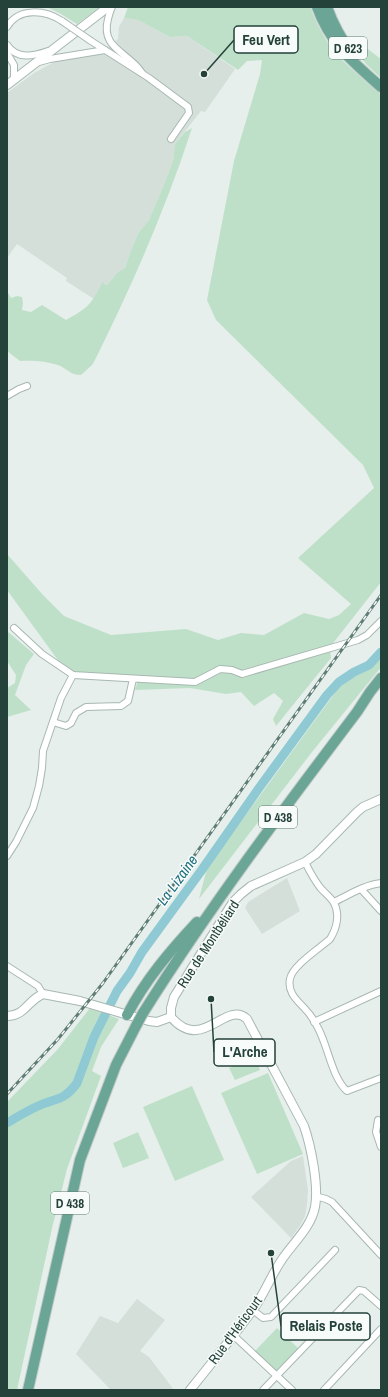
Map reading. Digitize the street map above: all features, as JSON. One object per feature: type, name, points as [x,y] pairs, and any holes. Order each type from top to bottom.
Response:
[{"type":"main road","name":"D 623","points":[[317,7],[322,21],[344,54],[379,86]]},
{"type":"main road","name":"D 623","points":[[327,7],[330,17],[342,39],[379,86]]},
{"type":"main road","points":[[357,712],[381,678]]},
{"type":"main road","points":[[357,712],[381,688]]},
{"type":"main road","name":"D 438","points":[[28,1390],[80,1160],[116,1065],[141,1019],[174,965],[220,897],[357,712]]},
{"type":"main road","points":[[125,1014],[154,971],[220,897]]},
{"type":"street","points":[[10,83],[108,7]]},
{"type":"street","points":[[112,7],[106,34],[110,43],[138,66],[143,74]]},
{"type":"street","points":[[7,27],[14,18],[23,14],[43,12],[53,15],[143,74],[188,107],[189,113],[171,140]]},
{"type":"street","points":[[7,45],[14,53],[20,56],[40,54],[54,49]]},
{"type":"street","points":[[36,63],[50,59],[105,50]]},
{"type":"street","points":[[7,52],[14,65],[10,83]]},
{"type":"street","points":[[8,394],[27,386]]},
{"type":"street","points":[[14,628],[42,654],[73,675],[195,682],[220,670],[232,670],[242,674],[358,640],[367,635],[381,621]]},
{"type":"street","points":[[7,856],[16,842],[33,808],[41,774],[43,751],[61,698],[73,675]]},
{"type":"street","points":[[53,722],[66,726],[71,723],[76,713],[86,706],[121,706],[128,701],[133,679]]},
{"type":"street","name":"Rue de Montbéliard","points":[[171,1017],[171,1008],[174,997],[233,902],[251,886],[305,862],[316,854],[360,810],[381,799]]},
{"type":"street","points":[[305,862],[319,886],[334,902],[337,922],[334,933],[330,938],[293,971],[289,987],[292,994],[306,1010],[322,1036],[337,1076],[343,1087],[348,1091],[381,1078]]},
{"type":"street","points":[[334,902],[361,889],[381,883]]},
{"type":"street","points":[[361,889],[381,911]]},
{"type":"street","points":[[7,966],[38,986],[43,994]]},
{"type":"street","points":[[314,1022],[381,992]]},
{"type":"street","points":[[7,1018],[22,1012],[35,999],[43,994],[64,997],[141,1019],[157,1022],[171,1017]]},
{"type":"street","name":"Rue d'Héricourt","points":[[171,1017],[183,1028],[194,1031],[201,1030],[232,1015],[238,1014],[247,1019],[304,1126],[309,1140],[316,1196],[315,1208],[308,1224],[284,1257],[253,1310],[190,1390]]},
{"type":"street","points":[[378,1120],[376,1132],[381,1147]]},
{"type":"street","points":[[316,1196],[332,1202],[381,1255]]},
{"type":"street","points":[[253,1310],[263,1318],[271,1317],[335,1250]]},
{"type":"street","points":[[263,1390],[359,1290],[364,1291],[381,1306]]},
{"type":"street","points":[[324,1390],[381,1329]]},
{"type":"street","points":[[233,1335],[292,1390]]},
{"type":"shaded area","points":[[124,18],[138,20],[170,37],[187,36],[235,69],[205,112],[201,111],[175,144],[173,161],[163,187],[149,220],[139,232],[125,268],[118,272],[107,285],[102,282],[94,299],[66,281],[67,278],[17,244],[7,258],[7,93],[34,73],[58,60],[101,54],[118,39],[119,27]]},
{"type":"shaded area","points":[[287,878],[300,911],[262,934],[245,908],[248,902]]},
{"type":"shaded area","points":[[303,1156],[308,1190],[307,1205],[305,1216],[291,1238],[251,1197],[291,1161]]},
{"type":"shaded area","points":[[137,1299],[165,1320],[140,1351],[149,1357],[174,1390],[111,1390],[76,1354],[100,1316],[118,1323]]},
{"type":"green space","points":[[47,7],[100,7],[77,24]]},
{"type":"green space","points":[[128,7],[310,7],[323,35],[332,48],[351,69],[381,95],[381,582],[330,647],[331,658],[276,726],[273,719],[283,701],[274,693],[254,706],[241,692],[226,694],[190,688],[135,690],[139,677],[78,674],[60,663],[7,590],[7,554],[43,595],[64,616],[111,635],[186,629],[218,640],[241,633],[264,635],[304,613],[329,619],[339,615],[351,604],[298,558],[374,488],[363,465],[216,320],[207,300],[234,161],[260,74],[262,60],[247,61],[238,70],[187,36],[170,37],[138,20],[124,18]]},
{"type":"green space","points":[[365,47],[381,59],[381,78],[366,64],[359,54]]},
{"type":"green space","points":[[192,128],[148,245],[123,302],[92,365],[81,375],[77,375],[53,364],[39,361],[20,361],[7,351],[7,291],[11,298],[17,296],[22,297],[22,310],[31,312],[42,305],[66,320],[84,309],[92,301],[102,282],[107,285],[118,272],[125,268],[139,232],[149,220],[163,187],[173,161],[175,144],[185,132]]},
{"type":"green space","points":[[7,631],[34,654],[26,665],[15,695],[31,710],[7,717],[7,688],[15,683],[16,675],[7,661]]},
{"type":"green space","points":[[381,658],[381,668],[312,752],[199,899],[207,868],[337,690],[348,680],[367,670]]},
{"type":"green space","points":[[90,1008],[119,1019],[101,1047],[92,1071],[101,1076],[67,1169],[53,1224],[17,1390],[7,1390],[7,1102],[58,1049]]},
{"type":"green space","points":[[255,1057],[260,1070],[235,1080],[229,1068]]},
{"type":"green space","points":[[268,1073],[303,1154],[257,1174],[221,1093]]},
{"type":"green space","points":[[192,1086],[224,1160],[175,1181],[143,1107]]},
{"type":"green space","points":[[138,1132],[149,1158],[123,1168],[113,1143]]},
{"type":"green space","points":[[277,1328],[299,1349],[279,1371],[275,1370],[255,1351]]},
{"type":"waterway","name":"La Lizaine","points":[[7,1123],[44,1103],[64,1096],[77,1083],[94,1037],[117,991],[130,973],[142,952],[327,695],[339,682],[354,672],[369,665],[381,652]]},
{"type":"railway","points":[[7,1094],[58,1039],[103,983],[381,595]]},
{"type":"place","name":"Feu Vert","points":[[204,74]]},
{"type":"place","name":"L'Arche","points":[[211,999]]},
{"type":"place","name":"Relais Poste","points":[[271,1253]]}]
